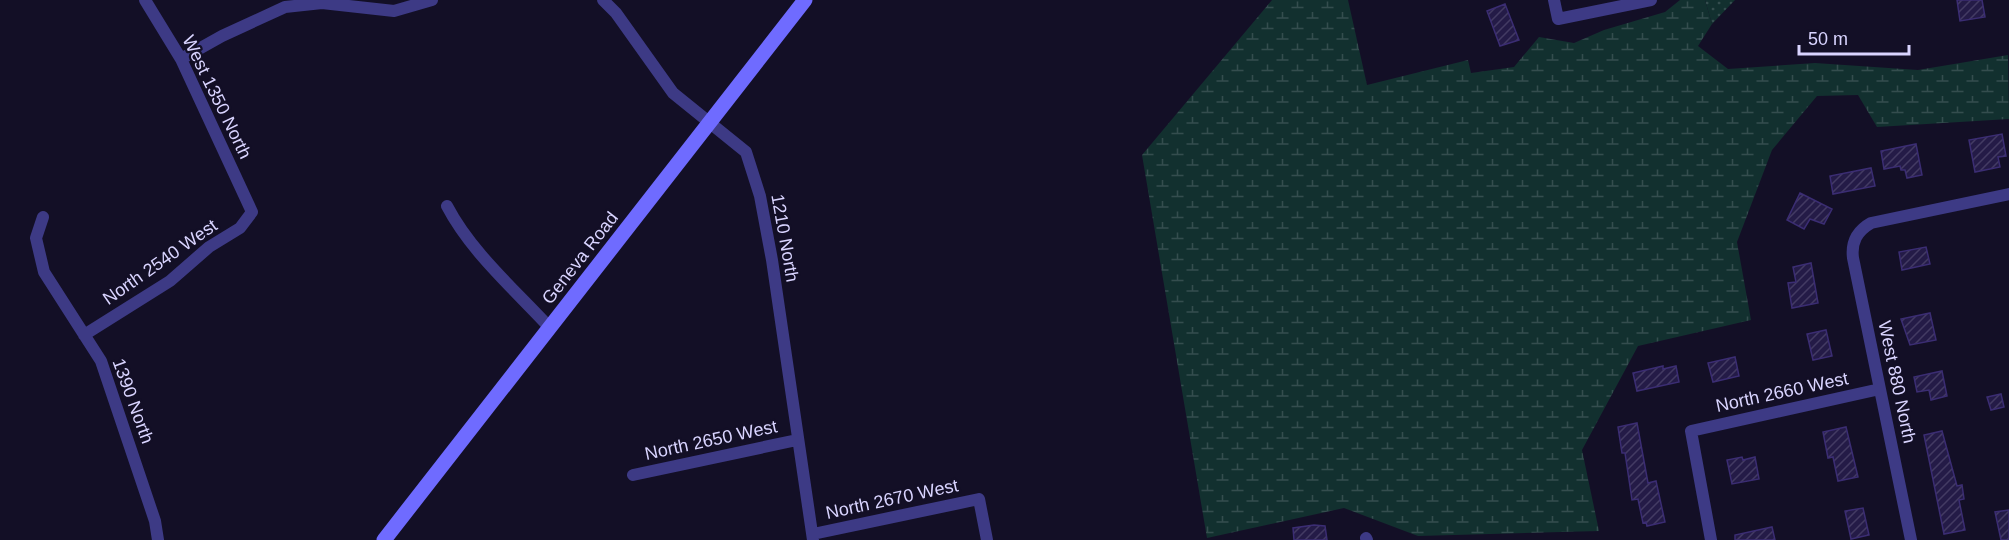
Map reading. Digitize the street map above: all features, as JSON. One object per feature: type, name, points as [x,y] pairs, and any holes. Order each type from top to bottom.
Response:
[{"type":"main road","name":"Geneva Road","points":[[384,540],[805,0]]},
{"type":"street","name":"West 1350 North","points":[[145,0],[181,59],[252,212]]},
{"type":"street","points":[[181,59],[222,36],[285,7],[322,2],[394,11],[432,0]]},
{"type":"street","name":"1210 North","points":[[603,0],[616,13],[673,93],[746,152],[760,195],[772,260],[813,537]]},
{"type":"street","points":[[1554,0],[1557,19],[1651,0]]},
{"type":"street","name":"West 880 North","points":[[1911,540],[1852,250],[1859,232],[1871,223],[2009,194]]},
{"type":"street","points":[[447,206],[455,221],[475,247],[550,328]]},
{"type":"street","name":"North 2540 West","points":[[84,335],[170,281],[209,247],[240,228],[252,212]]},
{"type":"street","name":"1390 North","points":[[43,217],[36,238],[44,272],[101,361],[155,521],[158,540]]},
{"type":"street","name":"North 2660 West","points":[[1711,540],[1691,431],[1880,389]]},
{"type":"street","name":"North 2650 West","points":[[633,474],[797,440]]},
{"type":"street","name":"North 2670 West","points":[[813,537],[979,499],[987,540]]},
{"type":"green space","points":[[1272,0],[1348,0],[1367,85],[1468,60],[1471,73],[1514,67],[1539,37],[1574,43],[1604,30],[1665,12],[1680,0],[1705,0],[1712,24],[1698,46],[1728,69],[1815,63],[1918,70],[2008,55],[2009,119],[1877,127],[1858,95],[1817,96],[1772,150],[1737,242],[1751,320],[1638,346],[1582,450],[1599,531],[1418,536],[1344,508],[1207,538],[1142,155]]},
{"type":"green space","points":[[1705,0],[1735,0],[1712,24]]},
{"type":"building","points":[[1957,0],[1982,0],[1985,17],[1960,21]]},
{"type":"building","points":[[1505,4],[1519,40],[1500,46],[1487,11]]},
{"type":"building","points":[[2002,134],[2006,156],[1998,157],[2000,167],[1975,172],[1969,140]]},
{"type":"building","points":[[1916,144],[1922,175],[1907,178],[1905,170],[1901,170],[1900,166],[1884,169],[1881,151]]},
{"type":"building","points":[[1871,168],[1875,186],[1833,194],[1830,176]]},
{"type":"building","points":[[1800,193],[1832,209],[1824,224],[1810,219],[1804,229],[1787,220]]},
{"type":"building","points":[[1926,247],[1930,264],[1902,270],[1899,252]]},
{"type":"building","points":[[1811,263],[1818,303],[1792,308],[1788,283],[1796,282],[1793,267]]},
{"type":"building","points":[[1930,313],[1936,340],[1910,345],[1901,319]]},
{"type":"building","points":[[1826,330],[1832,356],[1813,360],[1807,334]]},
{"type":"building","points":[[1735,357],[1739,376],[1713,382],[1708,363]]},
{"type":"building","points":[[1663,366],[1663,369],[1676,366],[1679,382],[1637,391],[1633,373]]},
{"type":"building","points":[[1942,371],[1947,396],[1931,400],[1929,390],[1917,392],[1914,377]]},
{"type":"building","points":[[2001,394],[2004,407],[1991,410],[1987,397]]},
{"type":"building","points":[[1637,423],[1648,483],[1656,481],[1665,522],[1647,526],[1646,522],[1643,523],[1638,499],[1632,500],[1625,453],[1622,453],[1618,427]]},
{"type":"building","points":[[1846,427],[1858,477],[1838,481],[1833,457],[1828,458],[1823,432]]},
{"type":"building","points":[[1942,431],[1957,486],[1962,485],[1964,499],[1959,500],[1965,530],[1944,534],[1924,435]]},
{"type":"building","points":[[1742,457],[1743,460],[1755,457],[1759,479],[1732,484],[1727,460]]},
{"type":"building","points":[[1863,508],[1869,535],[1851,539],[1845,511]]},
{"type":"building","points":[[2009,510],[2009,540],[2001,540],[1995,512]]},
{"type":"building","points":[[1325,526],[1327,540],[1294,540],[1293,528]]},
{"type":"building","points":[[1772,527],[1775,540],[1735,540],[1735,535]]}]
